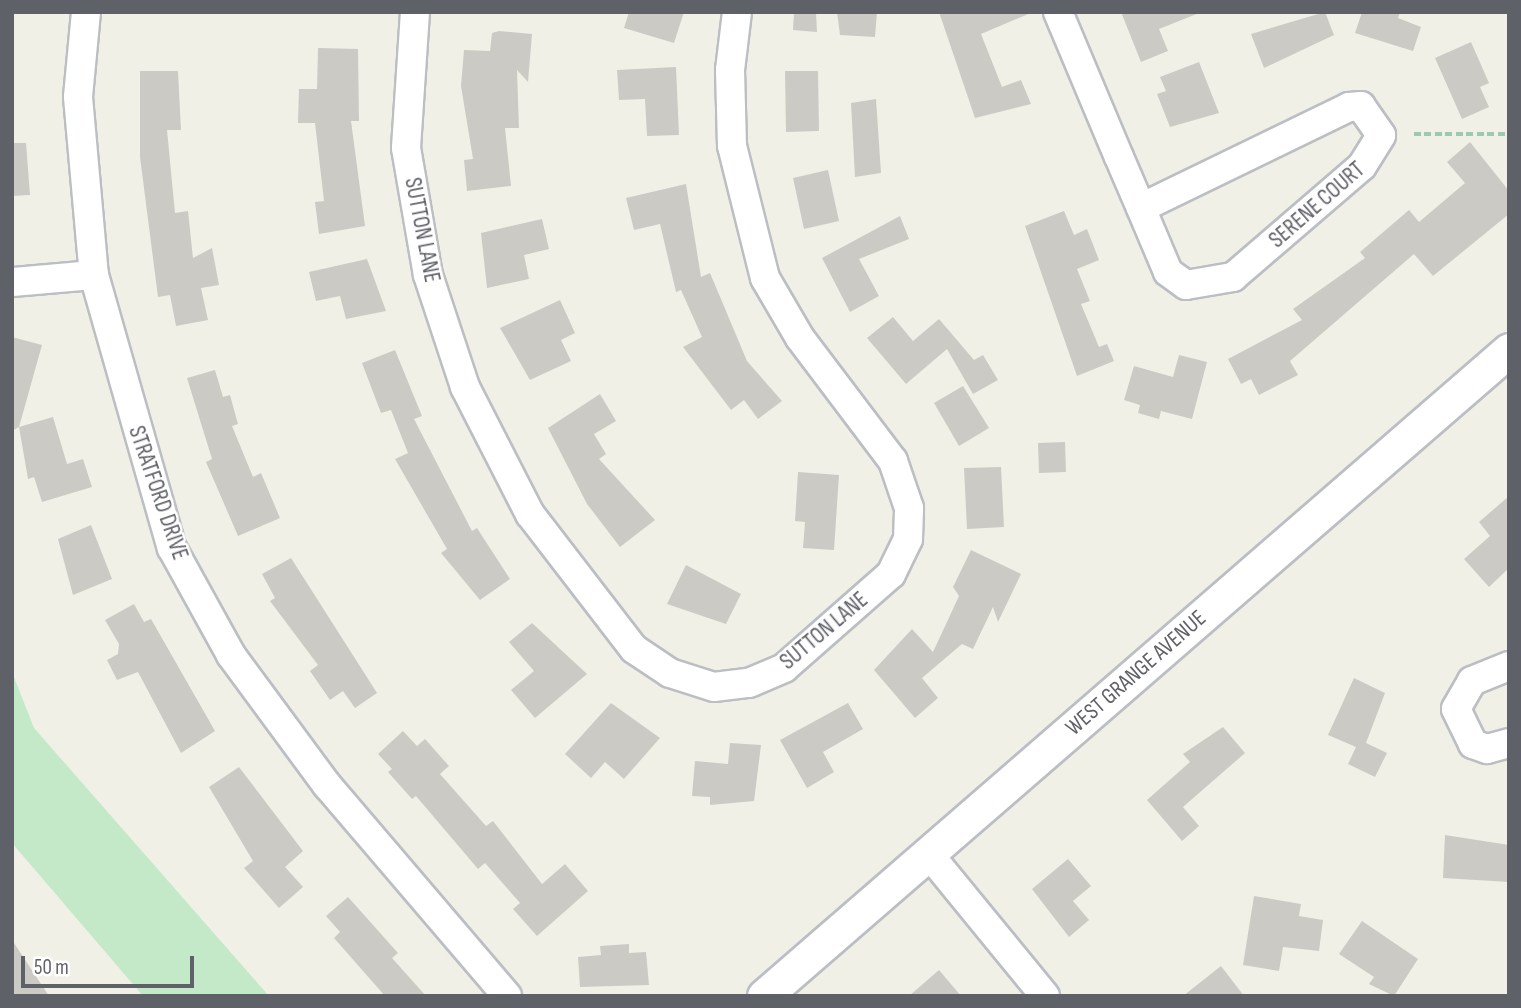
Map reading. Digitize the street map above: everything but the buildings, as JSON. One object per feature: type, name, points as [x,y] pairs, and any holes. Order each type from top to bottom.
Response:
[{"type":"street","name":"STRATFORD DRIVE","points":[[86,12],[78,97],[94,275],[172,548],[232,655],[327,785],[507,996]]},
{"type":"street","name":"SUTTON LANE","points":[[415,12],[406,148],[428,275],[465,387],[530,514],[634,649],[670,673],[714,687],[749,683],[784,668],[891,574],[908,539],[909,508],[893,461],[800,338],[765,278],[732,146],[730,70],[737,12]]},
{"type":"street","name":"SERENE COURT","points":[[1058,12],[1168,272],[1202,286],[1233,277],[1362,166],[1381,135],[1361,106],[1349,107],[1141,208]]},
{"type":"street","points":[[12,282],[94,275]]},
{"type":"street","name":"WEST GRANGE AVENUE","points":[[764,996],[1509,350]]},
{"type":"street","points":[[1509,666],[1472,681],[1456,709],[1473,744],[1487,749],[1509,743]]},
{"type":"street","points":[[928,853],[1045,996]]},
{"type":"path","points":[[1414,134],[1509,134]]},
{"type":"green space","points":[[12,672],[34,728],[269,996],[143,996],[12,843]]}]
